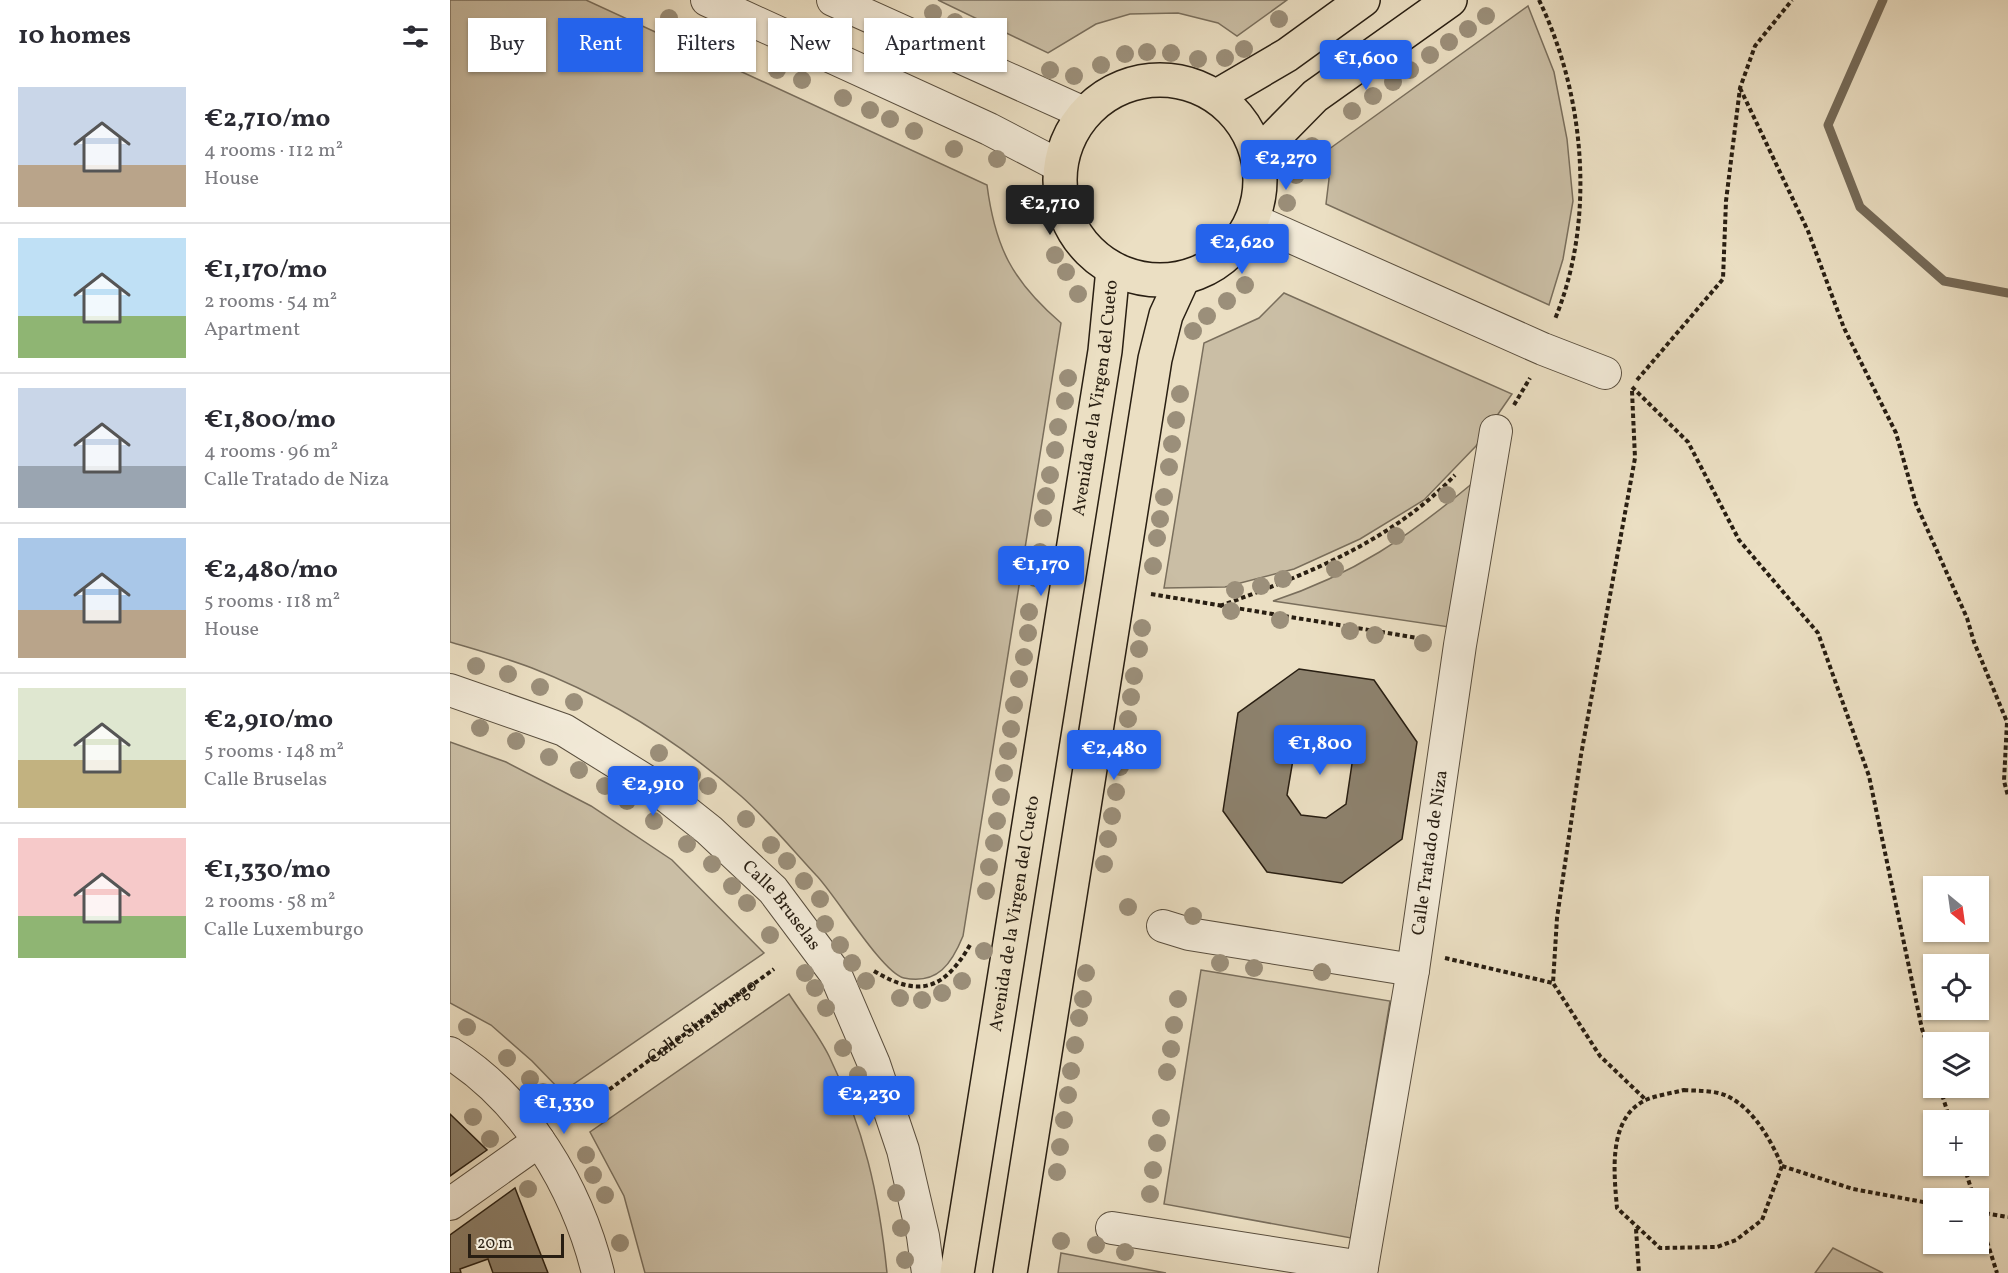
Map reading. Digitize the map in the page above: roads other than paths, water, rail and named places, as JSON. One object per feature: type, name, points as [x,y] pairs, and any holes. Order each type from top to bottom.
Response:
[{"type":"main road","points":[[1217,96],[1287,55],[1363,0]]},
{"type":"main road","points":[[1258,154],[1315,96],[1450,0]]},
{"type":"main road","points":[[1165,78],[1217,96],[1245,124],[1258,154],[1261,194],[1253,220],[1221,260],[1183,278],[1149,280],[1113,269],[1082,244],[1061,201],[1060,166],[1068,139],[1084,113],[1118,88],[1165,78]]},
{"type":"main road","name":"Avenida de la Virgen del Cueto","points":[[957,1273],[1106,351],[1113,269]]},
{"type":"main road","points":[[1010,1273],[1155,359],[1166,315],[1183,278]]},
{"type":"street","points":[[707,0],[989,129],[1060,166]]},
{"type":"street","points":[[852,4],[1084,113]]},
{"type":"street","points":[[1253,220],[1618,380]]},
{"type":"street","name":"Calle Tratado de Niza","points":[[1361,1270],[1414,961],[1460,645],[1496,431]]},
{"type":"street","name":"Calle Bruselas","points":[[450,690],[564,730],[641,778],[709,830],[773,890],[835,974],[874,1064],[903,1150],[923,1236],[928,1273]]},
{"type":"street","points":[[1164,926],[1189,934],[1414,961]]},
{"type":"street","points":[[450,1053],[472,1067],[538,1141],[566,1182],[590,1239],[598,1273]]},
{"type":"street","points":[[450,1204],[538,1141]]},
{"type":"street","points":[[1112,1228],[1361,1270]]},
{"type":"waterway","points":[[1883,0],[1828,125],[1860,207],[1944,281],[2008,293]]}]
